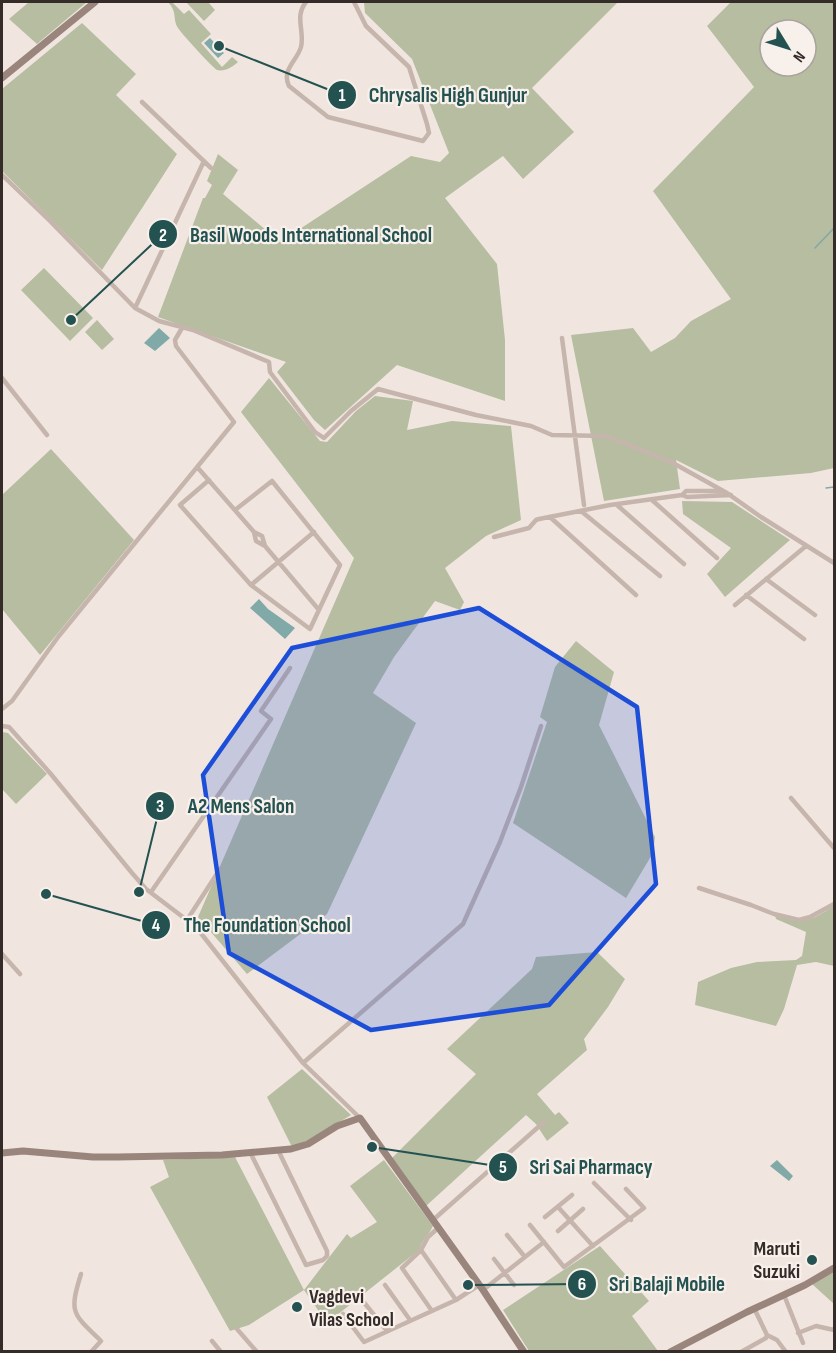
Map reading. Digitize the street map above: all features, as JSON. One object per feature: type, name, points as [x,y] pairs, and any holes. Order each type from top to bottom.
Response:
[{"type":"street","points":[[2,78],[95,2]]},
{"type":"street","points":[[306,2],[299,16],[301,48],[288,70],[286,79],[289,86],[328,117],[423,141],[429,133],[409,67],[366,26],[354,2]]},
{"type":"street","points":[[142,102],[211,168]]},
{"type":"street","points":[[135,308],[204,161]]},
{"type":"street","points":[[2,175],[135,308],[159,321],[194,330],[269,362],[270,372],[315,432],[324,438],[351,411],[378,389],[476,415],[531,426],[552,435],[607,436],[674,463],[731,495],[761,517],[834,563]]},
{"type":"street","points":[[2,709],[12,701],[58,637],[234,422],[176,345],[175,340],[182,328]]},
{"type":"street","points":[[562,338],[584,505]]},
{"type":"street","points":[[2,378],[47,435]]},
{"type":"street","points":[[198,468],[254,532],[256,541],[265,546],[319,610]]},
{"type":"street","points":[[209,480],[180,506],[251,585],[310,629],[340,565],[272,481],[235,510]]},
{"type":"street","points":[[682,495],[686,491],[724,491]]},
{"type":"street","points":[[494,537],[529,528],[536,520],[581,511],[682,495],[687,497],[731,495]]},
{"type":"street","points":[[652,500],[717,558]]},
{"type":"street","points":[[617,505],[684,564]]},
{"type":"street","points":[[581,511],[660,576]]},
{"type":"street","points":[[550,517],[636,595]]},
{"type":"street","points":[[251,585],[314,532]]},
{"type":"street","points":[[735,605],[806,546]]},
{"type":"street","points":[[766,579],[815,615]]},
{"type":"street","points":[[746,596],[804,639]]},
{"type":"street","points":[[151,892],[271,719],[261,711],[290,668]]},
{"type":"street","points":[[2,726],[9,727],[50,773],[132,873],[203,936],[303,1063],[360,1118],[481,1287],[524,1352]]},
{"type":"street","points":[[303,1063],[463,924],[500,842],[521,788],[541,726]]},
{"type":"street","points":[[791,798],[834,849]]},
{"type":"street","points":[[187,920],[220,869]]},
{"type":"street","points":[[699,888],[752,904],[774,914],[799,920],[810,917],[834,904]]},
{"type":"street","points":[[2,954],[20,974]]},
{"type":"street","points":[[2,1152],[23,1151],[118,1157],[222,1155],[291,1149],[308,1144],[337,1126],[360,1118]]},
{"type":"street","points":[[433,1220],[544,1122]]},
{"type":"street","points":[[250,1152],[306,1265],[323,1260],[327,1256],[327,1251],[278,1150]]},
{"type":"street","points":[[594,1183],[631,1220]]},
{"type":"street","points":[[530,1225],[564,1267],[631,1220],[644,1208],[626,1189]]},
{"type":"street","points":[[545,1217],[572,1196]]},
{"type":"street","points":[[558,1207],[593,1246]]},
{"type":"street","points":[[558,1231],[583,1209]]},
{"type":"street","points":[[432,1311],[402,1268],[421,1250],[428,1237],[438,1228]]},
{"type":"street","points":[[507,1235],[525,1257]]},
{"type":"street","points":[[343,1314],[364,1342],[481,1287],[505,1273],[544,1242]]},
{"type":"street","points":[[421,1250],[456,1300]]},
{"type":"street","points":[[494,1258],[514,1285]]},
{"type":"street","points":[[675,1351],[834,1268]]},
{"type":"street","points":[[81,1274],[74,1297],[74,1310],[77,1318],[101,1341],[91,1352]]},
{"type":"street","points":[[385,1285],[410,1320]]},
{"type":"street","points":[[783,1295],[803,1343]]},
{"type":"street","points":[[362,1300],[387,1331]]},
{"type":"street","points":[[754,1308],[767,1335],[777,1340],[786,1352]]},
{"type":"street","points":[[798,1333],[816,1326],[834,1330]]},
{"type":"street","points":[[237,1329],[257,1352]]},
{"type":"street","points":[[741,1352],[766,1338],[767,1335]]},
{"type":"street","points":[[212,1341],[221,1352]]},
{"type":"highlighted area","points":[[479,608],[637,707],[656,884],[549,1005],[371,1030],[229,953],[203,775],[292,648]]},
{"type":"green space","points":[[29,2],[87,2],[37,44],[9,19]]},
{"type":"green space","points":[[168,2],[172,2],[184,14],[189,10],[211,34],[201,43],[222,67],[232,57],[238,62],[225,70],[214,68],[178,28],[173,9]]},
{"type":"green space","points":[[186,2],[208,2],[215,10],[204,21]]},
{"type":"green space","points":[[364,2],[618,2],[532,88],[574,132],[523,179],[503,156],[445,198],[497,264],[505,340],[505,401],[397,365],[325,430],[314,420],[277,372],[286,362],[158,317],[203,198],[212,185],[207,181],[218,154],[238,170],[223,194],[280,242],[411,156],[440,162],[449,153],[412,59],[365,13]]},
{"type":"green space","points":[[731,2],[834,2],[834,468],[811,473],[718,481],[676,460],[680,489],[604,501],[571,335],[633,328],[651,352],[675,338],[691,321],[731,299],[653,191],[754,87],[707,26]]},
{"type":"green space","points":[[82,23],[136,74],[116,95],[177,154],[102,270],[2,171],[2,89]]},
{"type":"green space","points":[[44,268],[93,318],[70,341],[21,290]]},
{"type":"green space","points":[[97,320],[114,339],[102,350],[85,332]]},
{"type":"green space","points":[[269,378],[320,441],[327,442],[356,411],[375,396],[413,401],[407,430],[452,421],[511,426],[521,520],[486,536],[445,568],[464,602],[460,610],[435,601],[394,657],[373,693],[416,723],[327,914],[247,974],[198,917],[354,558],[241,412]]},
{"type":"green space","points":[[51,449],[134,540],[40,655],[2,609],[2,495]]},
{"type":"green space","points":[[682,501],[732,502],[790,540],[725,597],[707,574],[731,548],[683,514]]},
{"type":"green space","points":[[576,641],[614,672],[599,725],[655,837],[653,853],[626,898],[513,823],[547,722],[540,717],[555,667]]},
{"type":"green space","points":[[2,732],[8,733],[47,774],[16,804],[2,789]]},
{"type":"green space","points":[[834,906],[834,966],[816,962],[797,965],[784,1009],[776,1026],[695,1005],[698,982],[731,968],[757,962],[796,960],[802,956],[806,932],[776,919],[775,915],[806,920]]},
{"type":"green space","points":[[597,952],[625,979],[584,1039],[587,1050],[537,1094],[555,1115],[559,1112],[569,1123],[547,1141],[536,1124],[526,1115],[426,1206],[392,1158],[476,1074],[447,1049],[532,969],[536,957]]},
{"type":"green space","points":[[302,1069],[351,1115],[310,1140],[292,1147],[267,1097]]},
{"type":"green space","points":[[235,1157],[304,1290],[249,1325],[230,1331],[150,1187],[169,1177],[163,1160]]},
{"type":"green space","points":[[384,1160],[433,1226],[419,1250],[327,1323],[304,1290],[347,1234],[351,1238],[377,1222],[350,1186]]},
{"type":"green space","points":[[600,1246],[649,1301],[632,1316],[658,1351],[529,1351],[503,1310]]},
{"type":"green space","points":[[834,1272],[834,1304],[812,1284]]},
{"type":"water","points":[[210,38],[224,53],[218,58],[204,43]]},
{"type":"water","points":[[159,328],[170,338],[155,351],[144,343]]},
{"type":"water","points":[[259,599],[268,609],[295,628],[285,639],[250,608]]},
{"type":"water","points":[[777,1160],[793,1176],[789,1181],[770,1166]]},
{"type":"waterway","points":[[815,248],[834,228]]},
{"type":"waterway","points":[[826,488],[834,487]]},
{"type":"place","name":"Chrysalis High Gunjur","points":[[219,46]]},
{"type":"place","name":"Basil Woods International School","points":[[71,320]]},
{"type":"place","name":"A2 Mens Salon","points":[[139,892]]},
{"type":"place","name":"The Foundation School","points":[[46,894]]},
{"type":"place","name":"Sri Sai Pharmacy","points":[[372,1147]]},
{"type":"place","name":"Maruti Suzuki","points":[[812,1260]]},
{"type":"place","name":"Sri Balaji Mobile","points":[[468,1285]]},
{"type":"place","name":"Vagdevi Vilas School","points":[[297,1307]]}]
